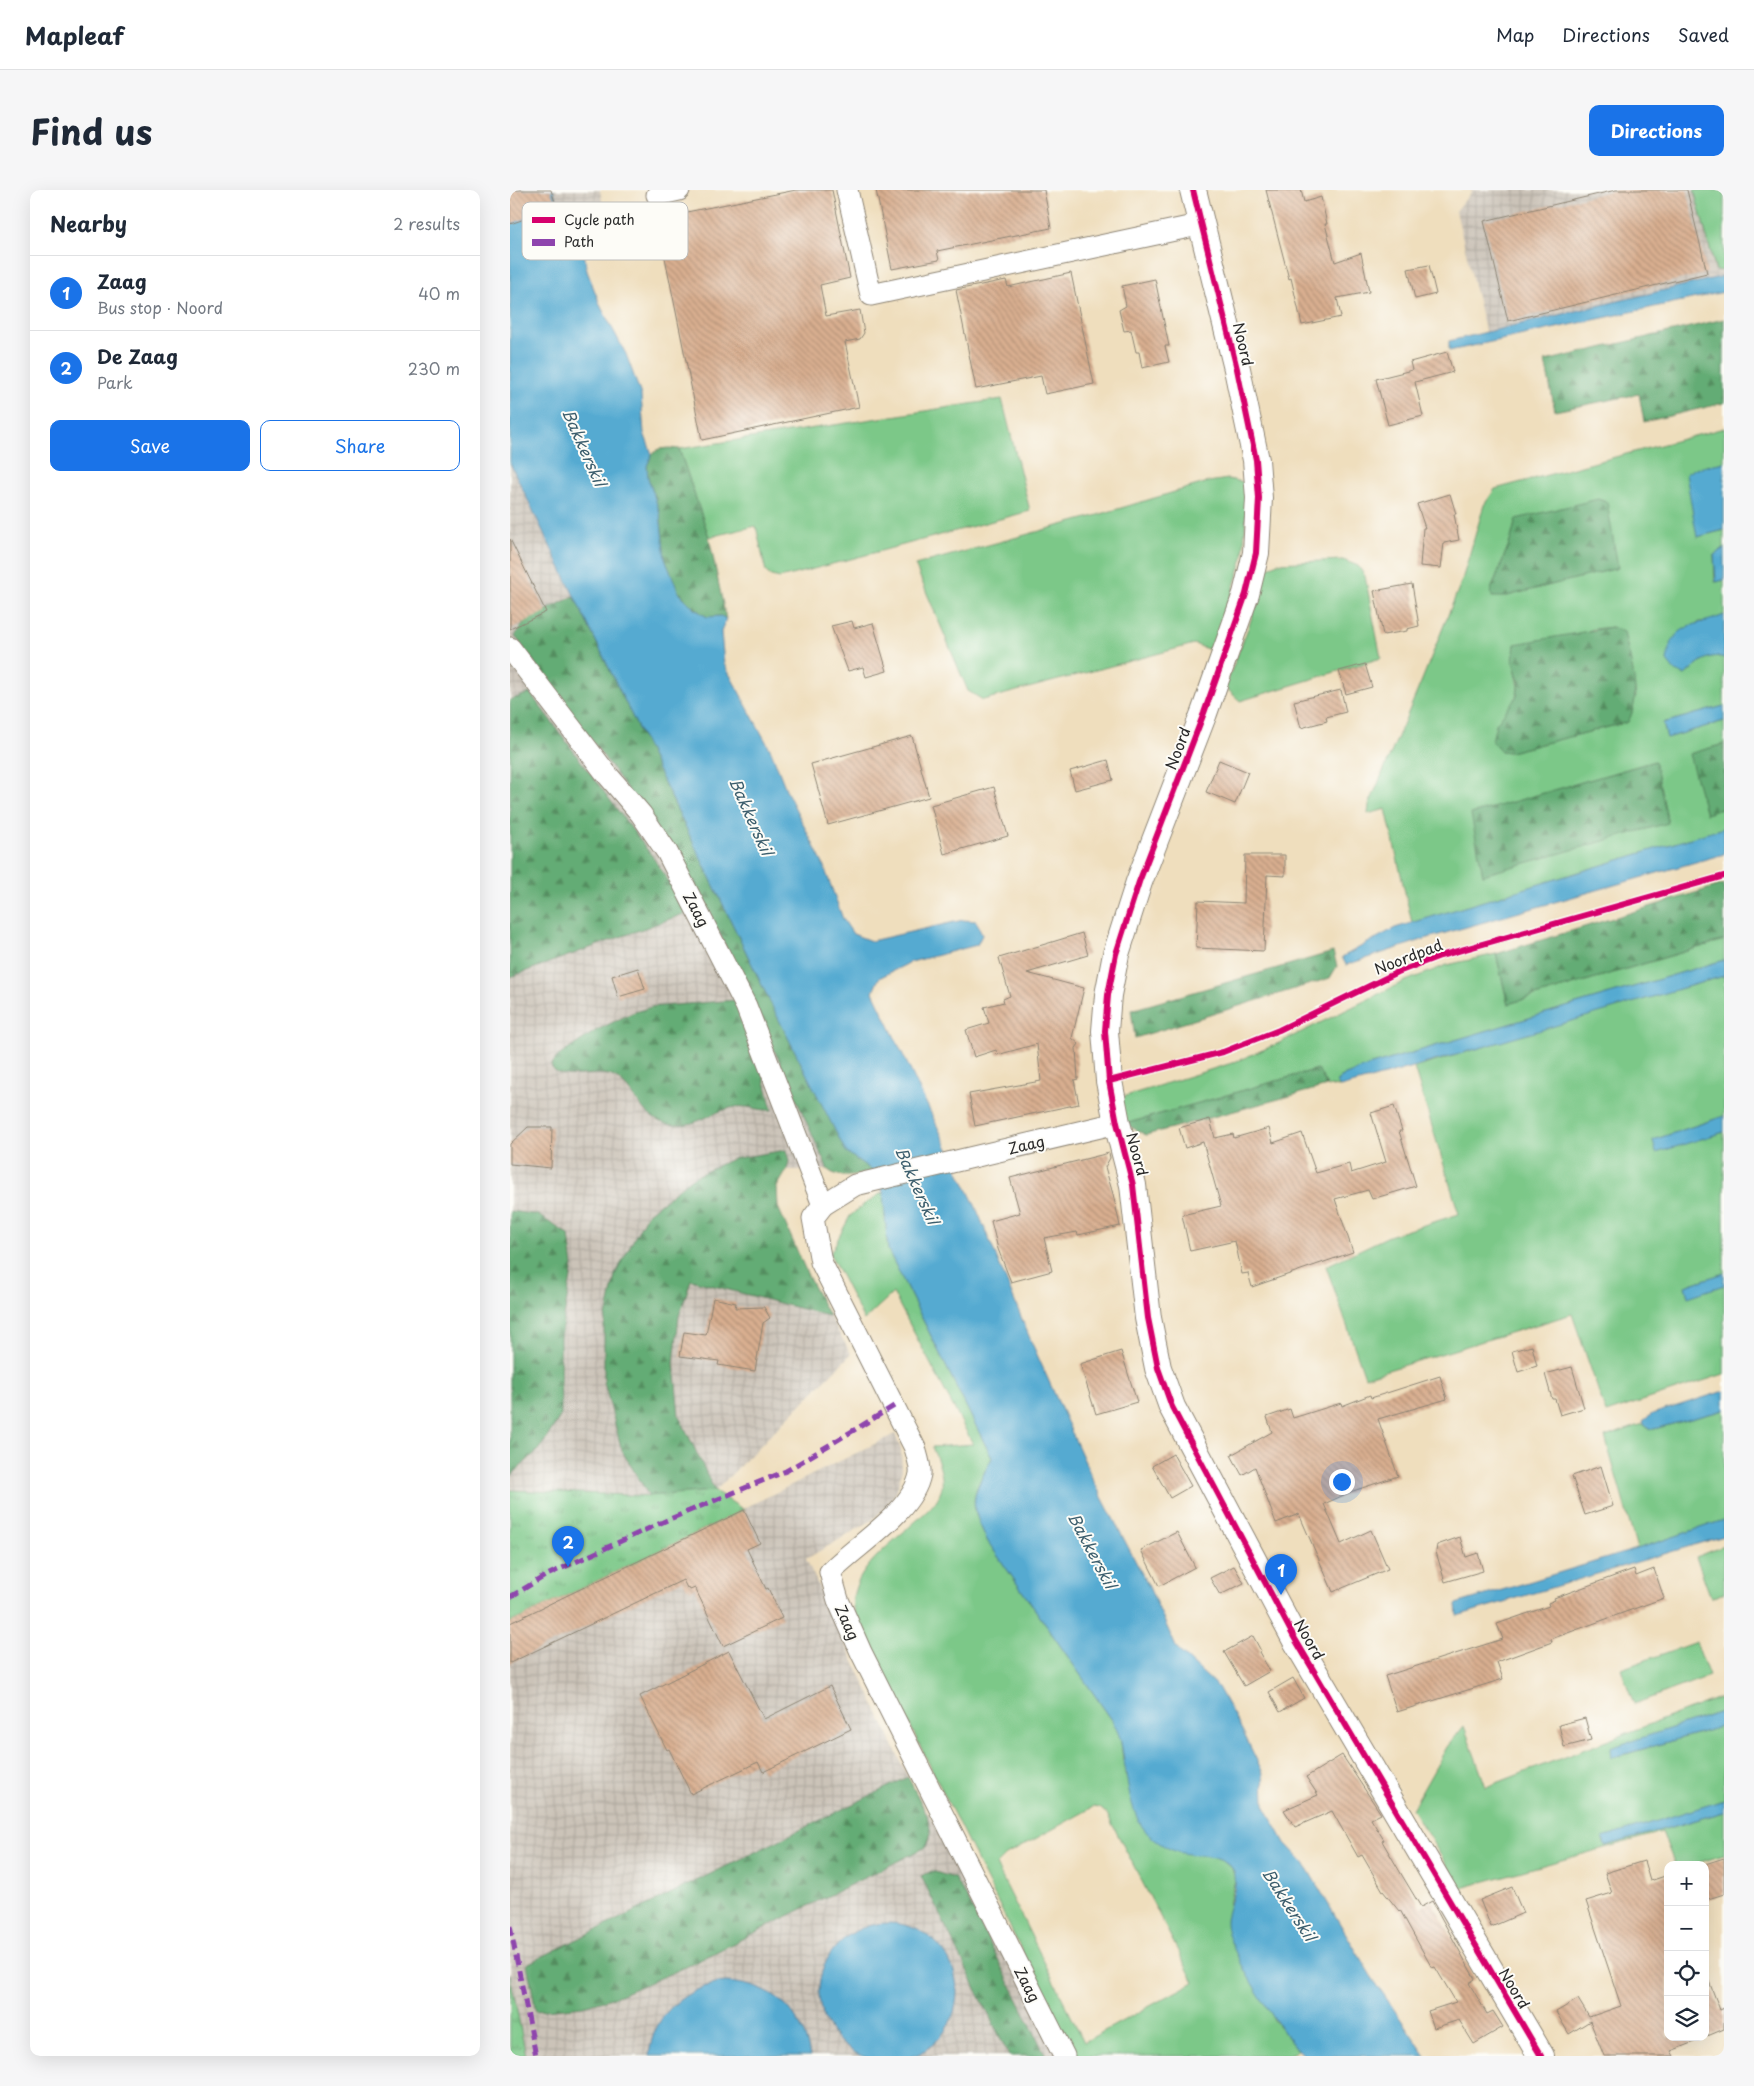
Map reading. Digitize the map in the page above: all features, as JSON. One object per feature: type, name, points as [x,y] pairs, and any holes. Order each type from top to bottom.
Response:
[{"type":"street","points":[[657,195],[679,190]]},
{"type":"street","points":[[846,190],[871,295],[1203,224]]},
{"type":"street","name":"Noord","points":[[1193,190],[1203,224],[1256,460],[1259,498],[1256,553],[1246,594],[1204,713],[1139,882],[1116,954],[1108,996],[1105,1032],[1109,1081],[1117,1123],[1133,1185],[1150,1326],[1158,1368],[1172,1407],[1295,1639],[1418,1851],[1541,2056]]},
{"type":"street","name":"Zaag","points":[[510,648],[605,772],[641,814],[667,852],[746,1006],[823,1205]]},
{"type":"street","name":"Zaag","points":[[1064,2056],[861,1652],[838,1600],[830,1572],[894,1516],[916,1488],[920,1472],[915,1448],[821,1262],[813,1218],[823,1205],[855,1185],[1117,1123]]},
{"type":"shaded area","points":[[510,190],[600,190],[602,202],[522,202],[522,231],[510,233]]},
{"type":"shaded area","points":[[1473,190],[1724,190],[1724,278],[1486,334],[1456,211]]},
{"type":"shaded area","points":[[510,463],[773,1008],[841,1176],[833,1174],[828,1170],[787,1170],[777,1187],[778,1207],[810,1280],[851,1354],[715,1491],[649,1496],[510,1490]]},
{"type":"shaded area","points":[[895,1434],[901,1449],[902,1469],[897,1491],[886,1507],[871,1521],[806,1559],[908,1777],[1067,2056],[526,2056],[510,1975],[510,1623]]},
{"type":"green space","points":[[1694,190],[1724,190],[1724,270],[1716,271]]},
{"type":"green space","points":[[1724,319],[1724,403],[1644,422],[1639,394],[1555,411],[1545,361]]},
{"type":"green space","points":[[1002,399],[1030,511],[780,578],[771,576],[766,572],[756,526],[709,537],[679,449]]},
{"type":"green space","points":[[1724,428],[1724,462],[1694,469],[1697,537],[1724,530],[1724,548],[1714,555],[1715,582],[1724,580],[1724,615],[1711,621],[1699,622],[1685,675],[1708,658],[1724,658],[1724,706],[1663,723],[1667,738],[1724,721],[1724,744],[1690,754],[1706,814],[1724,808],[1724,828],[1412,923],[1386,809],[1368,814],[1369,805],[1462,580],[1484,505],[1495,489]],"holes":[[[1516,519],[1618,568],[1503,597],[1491,590],[1511,539]],[[1612,627],[1624,633],[1636,696],[1628,722],[1510,752],[1501,751],[1496,724],[1514,701],[1518,689],[1513,661],[1593,629]],[[1655,761],[1484,875],[1472,814]]]},
{"type":"green space","points":[[659,449],[679,449],[709,537],[726,619],[721,616],[707,617],[695,609],[679,593],[665,559],[660,513],[648,478],[647,466],[652,454]]},
{"type":"green space","points":[[1228,479],[1243,482],[1248,487],[1243,558],[1213,651],[1194,644],[983,700],[968,691],[915,565],[1091,517],[1208,482]]},
{"type":"green space","points":[[1598,499],[1607,502],[1618,568],[1503,597],[1492,597],[1491,590],[1511,539],[1516,519]]},
{"type":"green space","points":[[1343,560],[1358,566],[1365,576],[1381,658],[1240,701],[1225,687],[1250,623],[1267,569],[1277,563]]},
{"type":"green space","points":[[574,596],[773,1008],[846,1151],[873,1171],[856,1176],[844,1176],[828,1170],[760,1018],[702,897],[673,851],[515,636],[524,622]]},
{"type":"green space","points":[[1612,627],[1624,632],[1632,666],[1635,701],[1628,722],[1510,752],[1501,751],[1492,741],[1496,724],[1517,696],[1519,682],[1513,661],[1515,644]]},
{"type":"green space","points":[[530,693],[652,856],[689,912],[510,977],[510,700]]},
{"type":"green space","points":[[1724,744],[1724,808],[1706,814],[1689,754]]},
{"type":"green space","points":[[1655,761],[1668,823],[1483,875],[1471,814]]},
{"type":"green space","points":[[1724,884],[1724,940],[1508,1004],[1496,954]]},
{"type":"green space","points":[[1724,940],[1724,960],[1368,1066],[1341,1077],[1336,1083],[1340,1087],[1327,1086],[1318,1069],[1125,1124],[1116,1099],[1232,1063],[1277,1044],[1403,982],[1447,965],[1496,954],[1508,1004]]},
{"type":"green space","points":[[1333,952],[1337,966],[1330,978],[1135,1038],[1131,1010]]},
{"type":"green space","points":[[1724,976],[1724,1116],[1653,1140],[1656,1152],[1724,1132],[1724,1273],[1685,1286],[1688,1296],[1724,1285],[1724,1374],[1606,1413],[1572,1314],[1365,1377],[1326,1266],[1389,1236],[1459,1214],[1414,1068]]},
{"type":"green space","points":[[736,1000],[756,1046],[772,1110],[735,1107],[684,1125],[665,1123],[655,1119],[647,1112],[627,1088],[612,1076],[605,1074],[562,1074],[555,1071],[551,1066],[557,1057],[597,1030],[632,1013],[651,1007]]},
{"type":"green space","points":[[1318,1069],[1327,1086],[1146,1135],[1125,1124]]},
{"type":"green space","points":[[786,1150],[789,1161],[787,1170],[777,1187],[778,1207],[810,1280],[829,1316],[691,1280],[679,1316],[674,1363],[679,1416],[715,1491],[649,1496],[622,1451],[604,1382],[604,1326],[615,1275],[647,1214],[692,1178],[732,1159]]},
{"type":"green space","points":[[883,1192],[888,1250],[992,1458],[979,1482],[974,1500],[977,1517],[988,1542],[1112,1720],[1120,1736],[1125,1774],[1177,1852],[1212,1856],[1223,1860],[1232,1868],[1235,1880],[1229,1904],[1274,2020],[1298,2050],[1287,2056],[1074,2056],[890,1685],[866,1643],[853,1607],[856,1586],[869,1565],[878,1555],[929,1510],[938,1497],[942,1487],[942,1477],[932,1447],[973,1444],[893,1293],[864,1320],[830,1254],[850,1216]],"holes":[[[1093,1807],[1100,1808],[1107,1814],[1194,1982],[1084,2042],[996,1865],[1006,1855]]]},
{"type":"green space","points":[[510,1211],[538,1215],[569,1235],[573,1266],[560,1338],[561,1415],[541,1447],[510,1477]]},
{"type":"green space","points":[[1724,1410],[1724,1520],[1637,1549],[1605,1437],[1643,1424],[1648,1428],[1654,1429]]},
{"type":"green space","points":[[510,1490],[648,1496],[715,1491],[744,1510],[510,1623]]},
{"type":"green space","points":[[1724,1546],[1724,1593],[1711,1598],[1696,1557]]},
{"type":"green space","points":[[1696,1642],[1709,1676],[1634,1704],[1621,1669]]},
{"type":"green space","points":[[1724,1696],[1724,1711],[1611,1748],[1612,1758],[1724,1726],[1724,1800],[1603,1839],[1605,1846],[1724,1812],[1724,1855],[1704,1861],[1673,1861],[1662,1832],[1461,1888],[1412,1809],[1447,1747],[1464,1726],[1486,1787]]},
{"type":"green space","points":[[908,1777],[927,1815],[931,1833],[926,1847],[688,1966],[615,1997],[583,2006],[536,2011],[527,1964]]},
{"type":"green space","points":[[932,1871],[954,1878],[968,1900],[1046,2056],[1009,2056],[921,1876]]},
{"type":"green space","points":[[510,1975],[526,2056],[510,2056]]},
{"type":"water","name":"Bakkerskil","points":[[510,190],[553,190],[557,202],[522,202],[522,260],[585,260],[587,271],[601,307],[626,354],[641,395],[644,433],[652,454],[647,466],[648,478],[660,513],[665,559],[679,593],[695,609],[707,617],[721,616],[726,619],[721,632],[724,664],[771,751],[787,792],[823,864],[843,919],[853,934],[871,941],[963,920],[976,921],[982,935],[977,945],[911,962],[879,978],[873,992],[975,1205],[1031,1341],[1093,1480],[1149,1587],[1177,1649],[1218,1687],[1263,1773],[1264,1805],[1285,1843],[1304,1863],[1371,1976],[1426,2056],[1305,2056],[1271,2014],[1246,1972],[1229,1935],[1226,1923],[1235,1881],[1235,1874],[1232,1868],[1221,1859],[1169,1849],[1147,1833],[1138,1820],[1128,1785],[1120,1738],[1112,1720],[988,1542],[977,1517],[975,1508],[976,1491],[992,1458],[888,1250],[883,1192],[873,1171],[846,1152],[773,1008],[510,463]]},
{"type":"water","points":[[1724,276],[1724,292],[1449,351],[1449,341]]},
{"type":"water","points":[[1724,462],[1724,530],[1697,537],[1686,474],[1694,469]]},
{"type":"water","points":[[1724,548],[1724,580],[1716,582],[1714,555]]},
{"type":"water","points":[[1724,615],[1724,658],[1708,658],[1685,675],[1675,671],[1667,661],[1669,648],[1680,632],[1695,624]]},
{"type":"water","points":[[1724,706],[1724,721],[1667,738],[1663,723]]},
{"type":"water","points":[[1724,828],[1724,854],[1428,938],[1346,965],[1342,957],[1395,928]]},
{"type":"water","points":[[1724,960],[1724,976],[1388,1074],[1340,1087],[1336,1083],[1341,1077],[1368,1066]]},
{"type":"water","points":[[1724,1116],[1724,1132],[1656,1153],[1653,1140]]},
{"type":"water","points":[[1724,1273],[1724,1285],[1688,1297],[1685,1286]]},
{"type":"water","points":[[1724,1391],[1724,1410],[1654,1429],[1644,1425],[1643,1421],[1652,1414]]},
{"type":"water","points":[[1724,1520],[1724,1536],[1457,1616],[1456,1604],[1637,1549]]},
{"type":"water","points":[[1724,1711],[1724,1726],[1611,1758],[1610,1748]]},
{"type":"water","points":[[1724,1800],[1724,1812],[1605,1846],[1603,1838]]},
{"type":"water","points":[[888,1923],[902,1924],[915,1928],[927,1934],[937,1943],[946,1953],[952,1965],[956,1978],[956,2006],[952,2019],[946,2031],[937,2041],[927,2050],[915,2056],[902,2060],[888,2061],[874,2060],[861,2056],[849,2050],[839,2041],[830,2031],[824,2019],[820,2006],[819,1992],[820,1978],[824,1965],[830,1953],[839,1943],[849,1934],[861,1928],[874,1924]]},
{"type":"water","points":[[725,1982],[757,1988],[782,2002],[800,2025],[810,2056],[649,2056],[657,2027],[664,2015],[674,2005],[697,1990]]},
{"type":"building","points":[[510,190],[551,190],[555,202],[522,202],[522,220],[510,224]]},
{"type":"building","points":[[796,190],[832,190],[850,278],[820,285],[826,316],[860,310],[864,333],[860,339],[845,342],[859,407],[702,440],[666,260],[688,260],[688,212]]},
{"type":"building","points":[[876,190],[1044,190],[1051,228],[937,251],[939,260],[892,269]]},
{"type":"building","points":[[1266,190],[1301,190],[1304,202],[1321,197],[1327,224],[1325,224],[1335,262],[1361,253],[1369,292],[1337,298],[1341,317],[1302,325]]},
{"type":"building","points":[[1616,190],[1687,190],[1707,273],[1508,321],[1484,221]]},
{"type":"building","points":[[1429,265],[1436,294],[1415,299],[1408,269]]},
{"type":"building","points":[[1071,273],[1094,384],[1045,394],[1041,376],[976,389],[956,290],[1006,280],[1008,287]]},
{"type":"building","points":[[1155,279],[1169,346],[1165,346],[1169,362],[1142,368],[1139,352],[1136,352],[1131,330],[1124,331],[1119,310],[1126,306],[1122,286]]},
{"type":"building","points":[[1447,352],[1453,372],[1415,382],[1423,416],[1388,425],[1376,379],[1412,370],[1410,362]]},
{"type":"building","points":[[1450,494],[1456,514],[1454,514],[1459,540],[1444,543],[1441,568],[1420,566],[1423,528],[1425,528],[1417,504]]},
{"type":"building","points":[[510,539],[546,612],[510,629]]},
{"type":"building","points":[[1412,584],[1419,626],[1407,629],[1407,631],[1383,635],[1374,591]]},
{"type":"building","points":[[852,621],[854,628],[873,623],[887,671],[866,677],[863,667],[848,671],[831,626]]},
{"type":"building","points":[[1365,664],[1372,687],[1346,694],[1339,671]]},
{"type":"building","points":[[1341,690],[1346,712],[1326,717],[1327,721],[1301,728],[1294,701]]},
{"type":"building","points":[[912,736],[929,797],[828,825],[811,764]]},
{"type":"building","points":[[1108,760],[1113,780],[1075,790],[1070,771]]},
{"type":"building","points":[[1219,760],[1248,772],[1235,804],[1206,792]]},
{"type":"building","points":[[994,787],[1008,836],[944,854],[931,805]]},
{"type":"building","points":[[1245,855],[1285,855],[1285,876],[1267,875],[1264,951],[1196,948],[1198,901],[1244,903]]},
{"type":"building","points":[[1082,933],[1088,955],[1027,973],[1084,988],[1072,1038],[1079,1044],[1076,1048],[1078,1079],[1074,1080],[1079,1104],[975,1126],[969,1094],[1041,1081],[1037,1044],[997,1055],[996,1050],[974,1057],[966,1030],[989,1023],[984,1007],[1004,1002],[1003,999],[1010,996],[999,958]]},
{"type":"building","points":[[638,968],[645,989],[618,997],[612,976]]},
{"type":"building","points":[[1394,1106],[1402,1131],[1399,1131],[1416,1186],[1372,1199],[1368,1190],[1335,1199],[1353,1252],[1252,1287],[1248,1273],[1242,1274],[1235,1241],[1190,1251],[1182,1215],[1221,1206],[1203,1142],[1185,1148],[1179,1128],[1210,1119],[1215,1138],[1233,1134],[1234,1138],[1269,1128],[1273,1143],[1302,1133],[1316,1173],[1349,1164],[1351,1173],[1386,1162],[1371,1113]]},
{"type":"building","points":[[528,1127],[552,1127],[551,1168],[510,1164],[510,1144]]},
{"type":"building","points":[[1109,1153],[1110,1158],[1105,1167],[1120,1226],[1078,1235],[1077,1232],[1044,1238],[1052,1271],[1011,1282],[998,1249],[991,1221],[1020,1213],[1010,1178]]},
{"type":"building","points":[[713,1298],[736,1303],[735,1308],[764,1307],[770,1318],[763,1323],[755,1371],[718,1365],[719,1361],[680,1356],[684,1332],[706,1335]]},
{"type":"building","points":[[1532,1346],[1537,1366],[1518,1372],[1512,1351]]},
{"type":"building","points":[[1121,1351],[1137,1402],[1096,1414],[1080,1364]]},
{"type":"building","points":[[1572,1367],[1584,1408],[1560,1415],[1555,1399],[1552,1399],[1545,1374]]},
{"type":"building","points":[[1440,1376],[1447,1399],[1378,1419],[1398,1476],[1353,1491],[1324,1504],[1341,1544],[1371,1530],[1388,1569],[1333,1592],[1299,1514],[1276,1523],[1255,1467],[1242,1475],[1231,1455],[1272,1432],[1267,1417],[1290,1409],[1293,1418],[1341,1403],[1342,1406],[1370,1395],[1371,1398]]},
{"type":"building","points":[[1173,1454],[1191,1486],[1170,1498],[1152,1466]]},
{"type":"building","points":[[1601,1466],[1613,1506],[1585,1515],[1572,1476]]},
{"type":"building","points":[[744,1510],[760,1543],[747,1549],[782,1618],[723,1646],[695,1588],[690,1590],[689,1587],[687,1588],[683,1580],[510,1663],[510,1623]]},
{"type":"building","points":[[1177,1532],[1195,1567],[1159,1586],[1141,1550]]},
{"type":"building","points":[[1460,1537],[1466,1557],[1478,1553],[1483,1571],[1445,1582],[1436,1552],[1437,1545]]},
{"type":"building","points":[[1234,1566],[1244,1583],[1220,1595],[1210,1578]]},
{"type":"building","points":[[1634,1569],[1636,1576],[1654,1569],[1664,1598],[1551,1639],[1552,1642],[1497,1662],[1503,1679],[1397,1712],[1385,1676],[1503,1639],[1497,1624],[1549,1606],[1548,1603],[1555,1600],[1554,1598]]},
{"type":"building","points":[[1253,1636],[1261,1651],[1259,1652],[1270,1671],[1244,1686],[1224,1652]]},
{"type":"building","points":[[729,1651],[764,1719],[830,1686],[851,1729],[763,1772],[758,1762],[691,1794],[640,1696]]},
{"type":"building","points":[[1293,1678],[1304,1698],[1280,1712],[1269,1692]]},
{"type":"building","points":[[1585,1718],[1591,1740],[1564,1747],[1559,1725]]},
{"type":"building","points":[[1342,1755],[1381,1814],[1371,1819],[1403,1877],[1421,1907],[1432,1901],[1475,1979],[1469,1983],[1487,2014],[1493,2011],[1503,2027],[1474,2044],[1459,2020],[1434,2028],[1428,2011],[1456,2002],[1435,1967],[1432,1968],[1400,1910],[1383,1891],[1362,1855],[1358,1857],[1332,1811],[1295,1827],[1284,1810],[1318,1795],[1306,1777]]},
{"type":"building","points":[[1724,1858],[1724,1894],[1709,1899],[1709,1863]]},
{"type":"building","points":[[1644,1861],[1650,1881],[1664,1876],[1664,2041],[1696,2041],[1671,2051],[1674,2056],[1604,2056],[1590,2021],[1569,2034],[1556,2012],[1578,1999],[1589,2017],[1621,2006],[1586,1901],[1612,1893],[1605,1873]]},
{"type":"building","points":[[1512,1887],[1523,1913],[1491,1927],[1480,1900]]},
{"type":"building","points":[[1709,1981],[1720,2010],[1724,2008],[1724,2029],[1709,2035]]},
{"type":"marked path","points":[[510,1597],[545,1576],[665,1521],[786,1471],[894,1406]]},
{"type":"marked path","points":[[510,1926],[536,2056]]},
{"type":"cycle path","points":[[1193,190],[1237,369],[1256,460],[1259,498],[1256,553],[1246,594],[1204,713],[1139,882],[1116,954],[1108,995],[1105,1031],[1109,1081],[1117,1123],[1133,1185],[1148,1318],[1158,1368],[1172,1407],[1295,1639],[1541,2056]]},
{"type":"cycle path","name":"Noordpad","points":[[1109,1081],[1223,1052],[1279,1030],[1398,972],[1440,956],[1724,876]]},
{"type":"place","name":"De Zaag","points":[[568,1567]]},
{"type":"place","name":"Zaag","points":[[1281,1595]]}]
